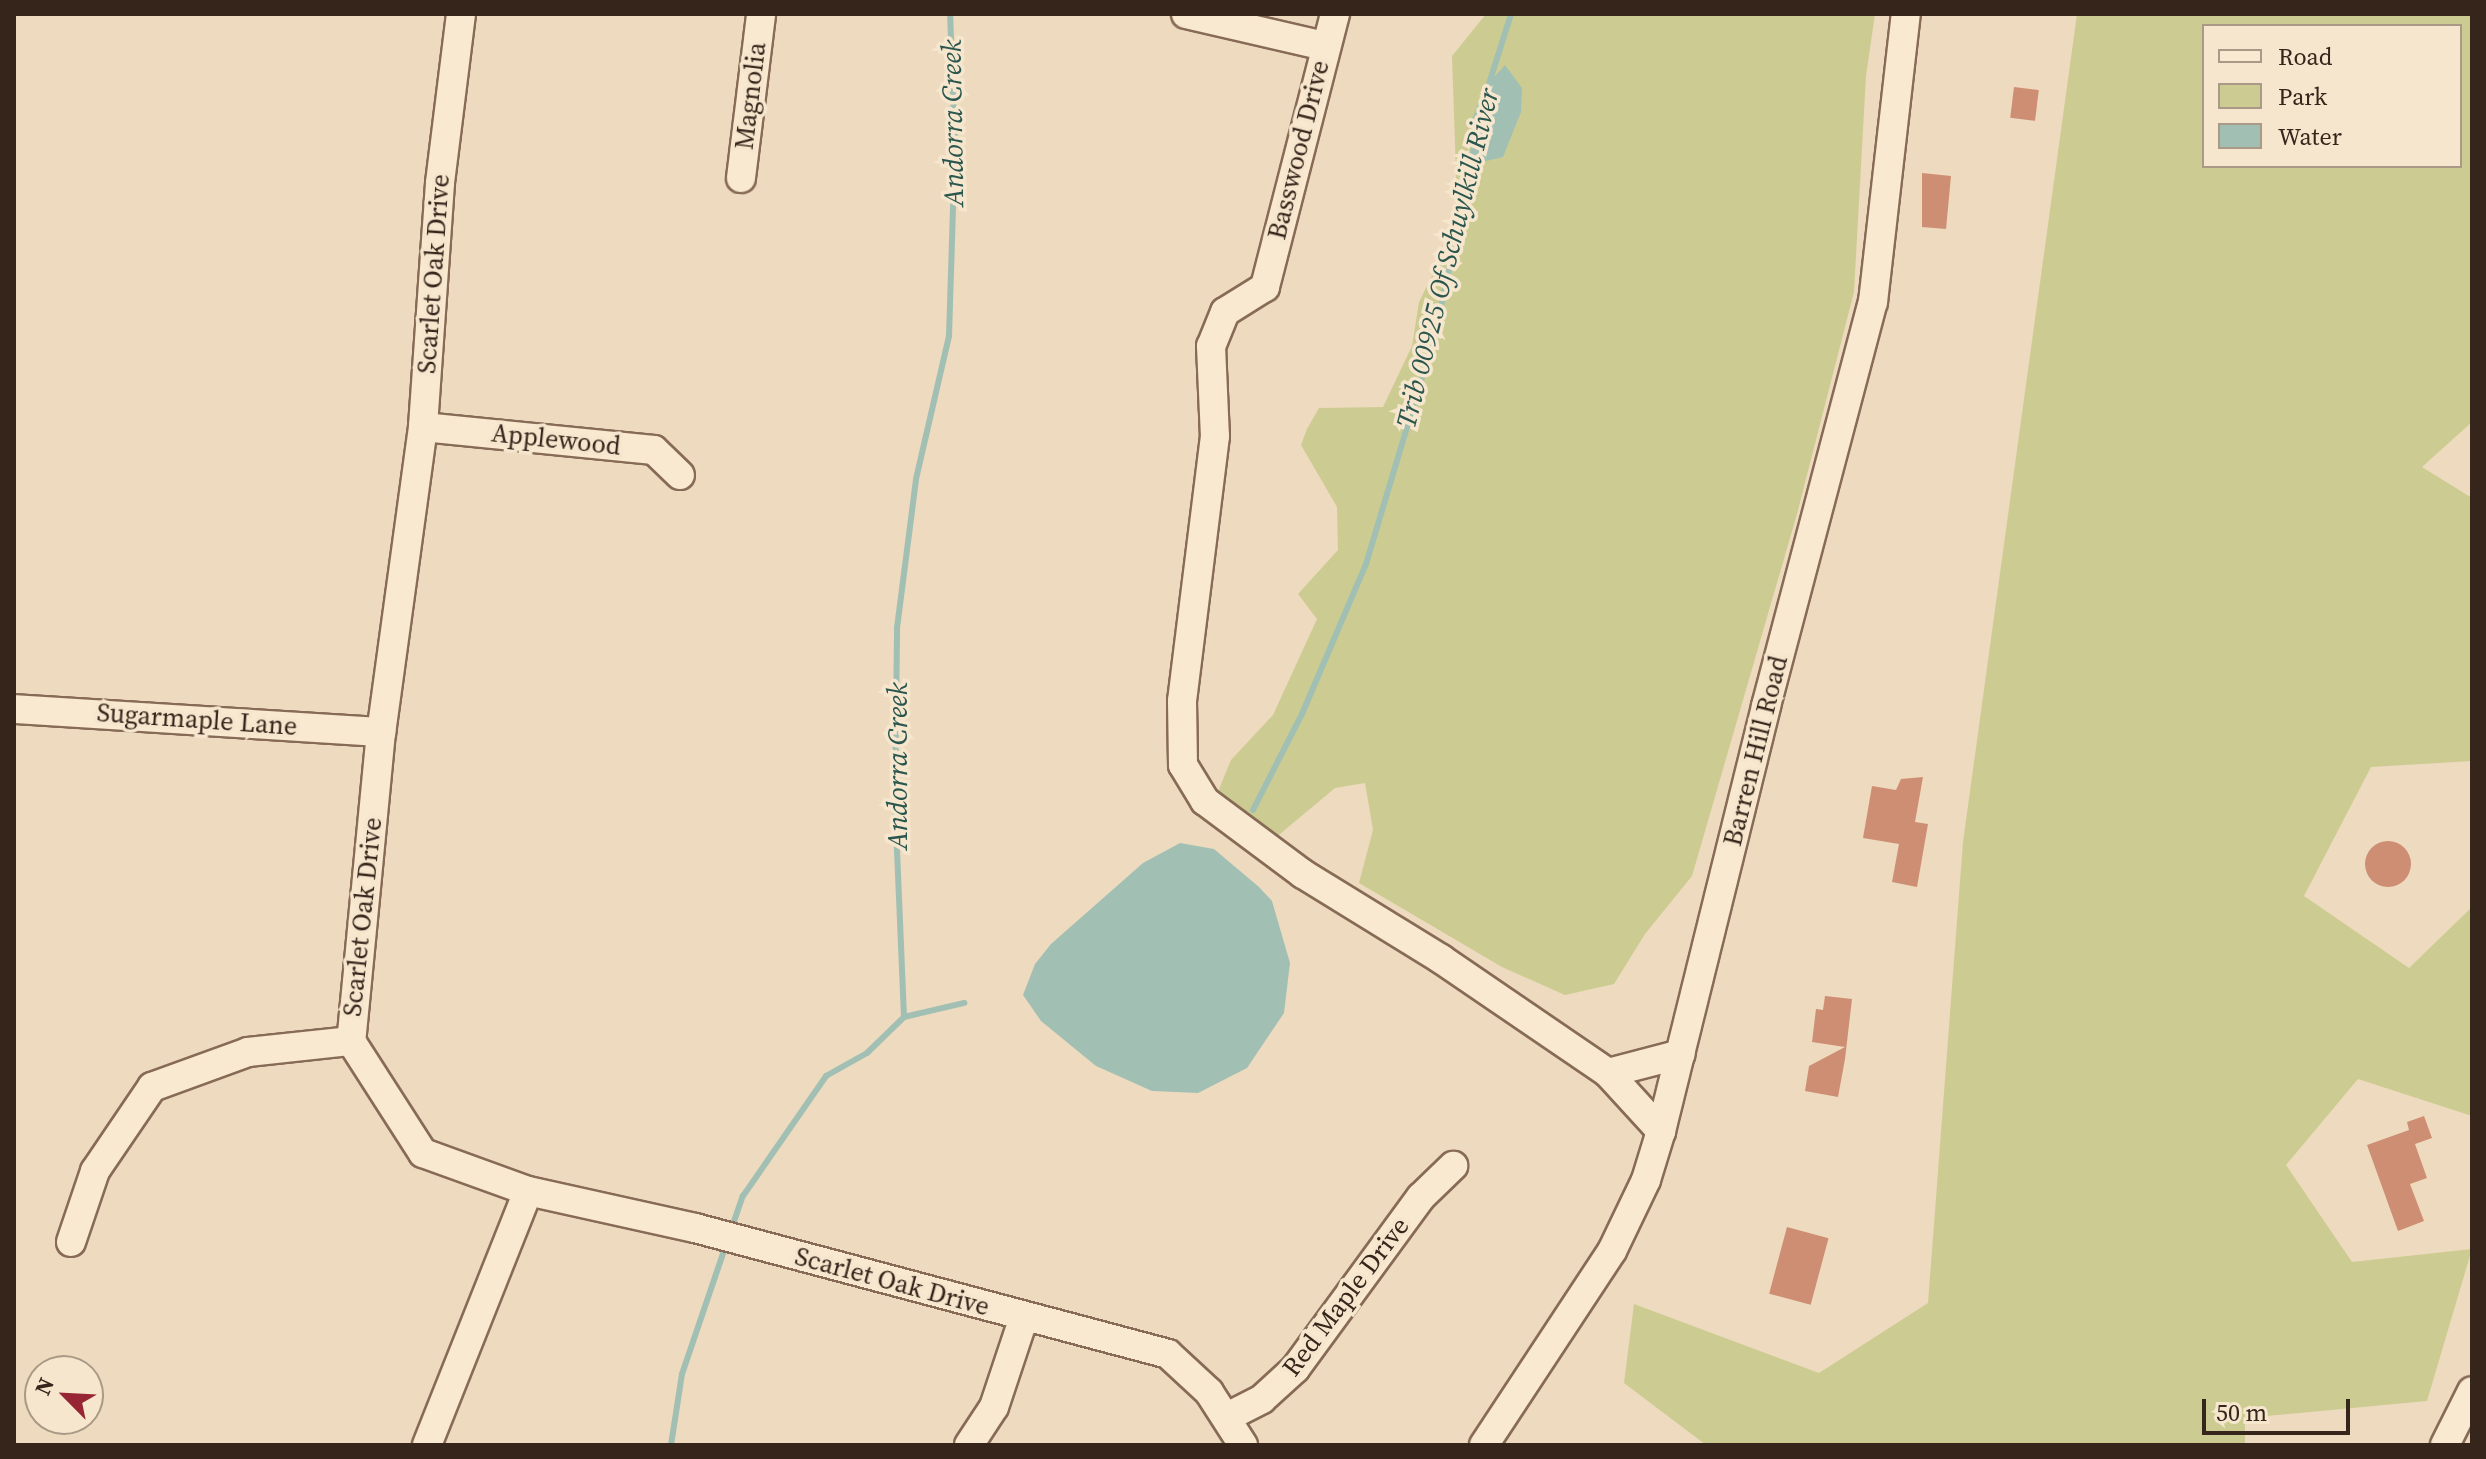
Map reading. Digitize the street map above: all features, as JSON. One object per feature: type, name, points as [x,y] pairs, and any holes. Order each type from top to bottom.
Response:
[{"type":"street","name":"Scarlet Oak Drive","points":[[461,14],[440,183],[423,427],[381,732],[351,1041],[423,1153],[528,1191],[695,1228],[1168,1354],[1229,1416],[1243,1445]]},
{"type":"street","name":"Magnolia","points":[[741,178],[761,14]]},
{"type":"street","points":[[1186,14],[1325,46]]},
{"type":"street","name":"Basswood Drive","points":[[1335,14],[1265,287],[1225,312],[1211,346],[1215,436],[1182,701],[1183,765],[1205,801],[1303,874],[1441,959],[1608,1073]]},
{"type":"street","name":"Barren Hill Road","points":[[1484,1445],[1612,1251],[1646,1180],[1661,1131],[1766,706],[1873,302],[1906,14]]},
{"type":"street","name":"Applewood","points":[[423,427],[654,450],[680,475]]},
{"type":"street","name":"Sugarmaple Lane","points":[[14,709],[381,732]]},
{"type":"street","points":[[71,1242],[95,1171],[152,1087],[248,1052],[351,1041]]},
{"type":"street","points":[[1661,1131],[1608,1073],[1681,1054]]},
{"type":"street","name":"Red Maple Drive","points":[[1229,1416],[1262,1399],[1295,1369],[1421,1197],[1453,1166]]},
{"type":"street","points":[[427,1445],[528,1191]]},
{"type":"street","points":[[969,1445],[994,1407],[1024,1317]]},
{"type":"street","points":[[2445,1445],[2472,1391]]},
{"type":"green space","points":[[1486,14],[1875,14],[1866,76],[1854,292],[1797,514],[1692,876],[1645,934],[1614,984],[1565,995],[1502,967],[1359,883],[1373,830],[1365,783],[1335,788],[1274,839],[1217,794],[1231,760],[1273,715],[1317,619],[1298,594],[1338,550],[1337,507],[1301,445],[1307,429],[1319,408],[1383,407],[1412,346],[1419,302],[1435,270],[1457,202],[1452,56]]},
{"type":"green space","points":[[2077,14],[2472,14],[2472,422],[2422,467],[2472,498],[2472,761],[2371,767],[2304,896],[2409,968],[2472,907],[2472,1116],[2358,1079],[2286,1165],[2352,1262],[2472,1249],[2427,1401],[2245,1418],[2245,1445],[1706,1445],[1624,1383],[1634,1304],[1819,1373],[1928,1303],[1963,842]]},
{"type":"water","points":[[1505,65],[1522,88],[1521,112],[1503,157],[1478,163],[1470,146],[1472,119],[1486,86]]},
{"type":"water","points":[[1180,843],[1214,849],[1272,901],[1290,963],[1284,1013],[1247,1068],[1198,1093],[1152,1091],[1096,1066],[1041,1021],[1023,995],[1035,964],[1051,944],[1143,863]]},
{"type":"building","points":[[2014,87],[2039,90],[2035,121],[2010,118]]},
{"type":"building","points":[[1922,173],[1951,176],[1946,229],[1922,227]]},
{"type":"building","points":[[1923,777],[1915,822],[1928,824],[1917,887],[1892,882],[1899,844],[1863,838],[1872,786],[1896,790],[1901,779]]},
{"type":"building","points":[[2388,841],[2404,848],[2411,864],[2404,880],[2388,887],[2372,880],[2365,864],[2372,848]]},
{"type":"building","points":[[1825,996],[1852,999],[1838,1097],[1805,1091],[1809,1066],[1845,1047],[1812,1042],[1816,1009],[1823,1010]]},
{"type":"building","points":[[2424,1116],[2432,1138],[2415,1144],[2427,1178],[2410,1184],[2424,1221],[2398,1231],[2367,1145],[2409,1130],[2407,1122]]},
{"type":"building","points":[[1787,1227],[1829,1238],[1811,1305],[1769,1294]]},
{"type":"waterway","name":"Andorra Creek","points":[[731,1230],[743,1196],[826,1076],[867,1053],[904,1017],[895,799],[897,628],[916,479],[949,336],[955,148],[950,14]]},
{"type":"waterway","name":"Trib 00925 Of Schuylkill River","points":[[1488,87],[1511,14]]},
{"type":"waterway","name":"Trib 00925 Of Schuylkill River","points":[[1253,810],[1302,714],[1366,564],[1436,331],[1474,148]]},
{"type":"waterway","name":"Trib 00925 Of Schuylkill River","points":[[904,1017],[964,1003]]},
{"type":"waterway","name":"Andorra Creek","points":[[671,1445],[682,1374],[726,1245]]}]
